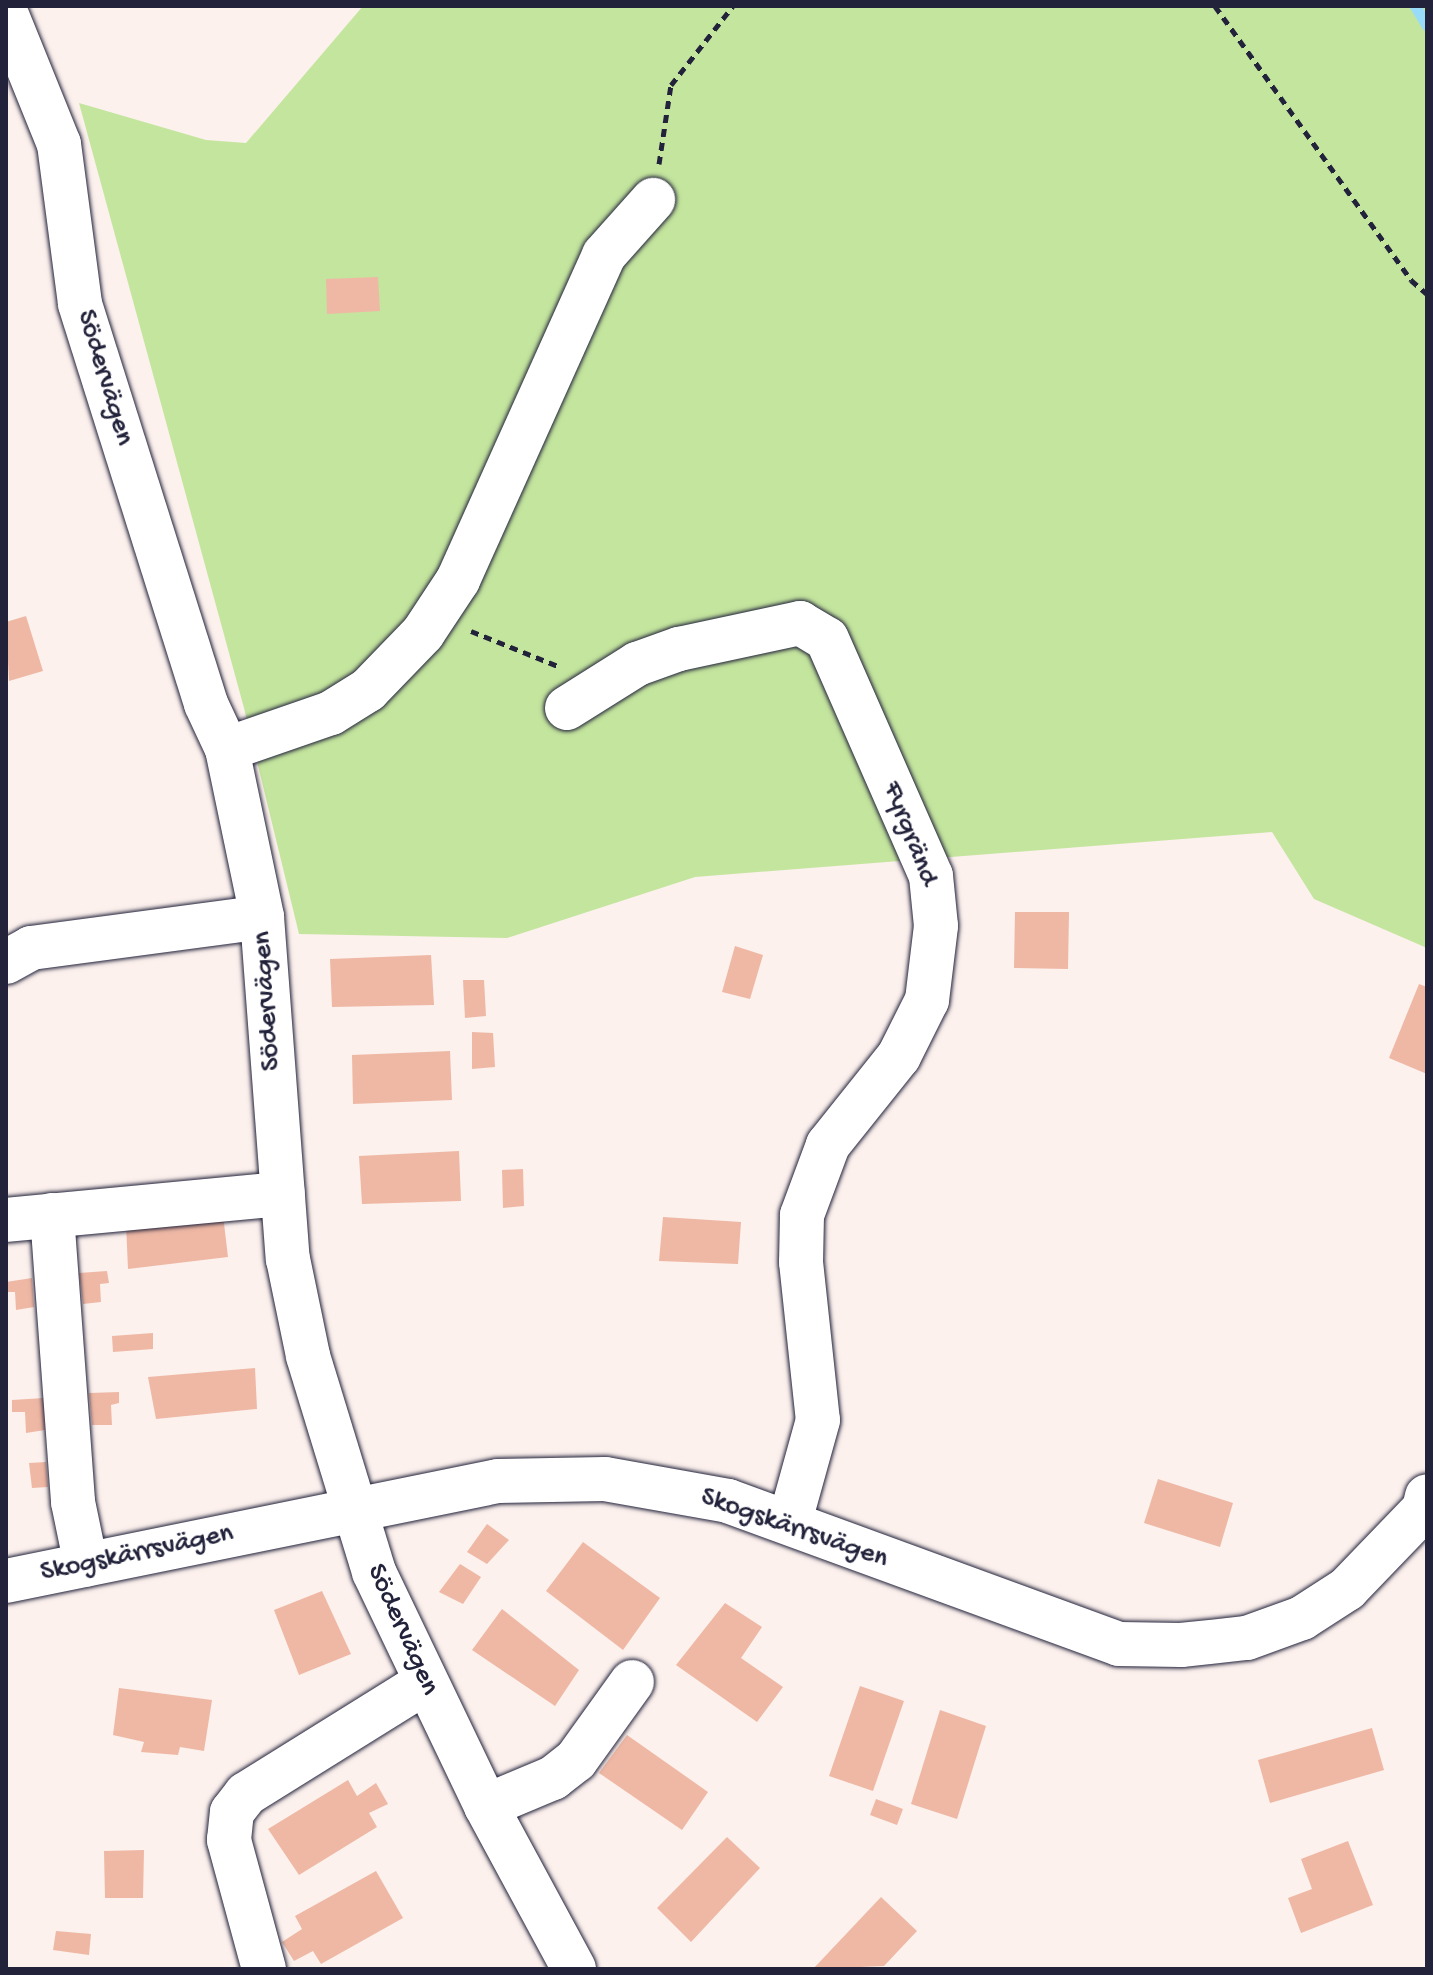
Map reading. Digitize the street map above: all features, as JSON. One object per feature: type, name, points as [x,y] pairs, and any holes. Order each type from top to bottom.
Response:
[{"type":"street","name":"Södervägen","points":[[6,13],[59,144],[80,304],[206,704],[227,749],[262,917],[288,1259],[308,1356],[374,1572],[424,1683],[574,1969]]},
{"type":"street","points":[[227,749],[331,713],[368,690],[423,633],[458,580],[604,255],[653,200]]},
{"type":"street","name":"Fyrgränd","points":[[567,708],[637,664],[665,654],[800,623],[827,639],[931,876],[936,926],[927,1000],[899,1056],[828,1145],[802,1215],[801,1262],[818,1420],[790,1521]]},
{"type":"street","points":[[6,962],[31,948],[262,917]]},
{"type":"street","points":[[6,1220],[283,1194]]},
{"type":"street","points":[[52,1215],[72,1486],[86,1565]]},
{"type":"street","name":"Skogskärrsvägen","points":[[6,1581],[354,1506],[498,1481],[605,1479],[673,1488],[790,1521],[1057,1625],[1119,1644],[1181,1645],[1247,1638],[1302,1618],[1347,1589],[1426,1506]]},
{"type":"street","points":[[486,1806],[553,1778],[576,1760],[632,1682]]},
{"type":"street","points":[[264,1969],[229,1840],[232,1812],[246,1794],[424,1683]]},
{"type":"path","points":[[653,200],[671,85],[733,6]]},
{"type":"path","points":[[1215,6],[1411,280],[1427,294]]},
{"type":"path","points":[[423,633],[451,621],[512,651],[561,667],[567,708]]},
{"type":"green space","points":[[363,6],[1427,6],[1427,948],[1314,899],[1272,832],[695,877],[507,938],[299,934],[244,708],[79,103],[206,140],[246,143]]},
{"type":"building","points":[[378,277],[380,311],[327,314],[326,279]]},
{"type":"building","points":[[26,616],[43,671],[9,681],[6,622]]},
{"type":"building","points":[[1015,912],[1069,912],[1068,969],[1014,968]]},
{"type":"building","points":[[735,946],[763,955],[750,999],[722,992]]},
{"type":"building","points":[[431,955],[434,1005],[332,1007],[330,959]]},
{"type":"building","points":[[463,980],[484,980],[486,1016],[465,1018]]},
{"type":"building","points":[[1419,984],[1427,987],[1427,1074],[1389,1058]]},
{"type":"building","points":[[472,1032],[493,1033],[495,1067],[472,1069]]},
{"type":"building","points":[[450,1051],[452,1100],[353,1104],[352,1055]]},
{"type":"building","points":[[459,1151],[461,1201],[362,1204],[359,1156]]},
{"type":"building","points":[[523,1169],[524,1206],[503,1208],[502,1170]]},
{"type":"building","points":[[223,1215],[228,1257],[128,1269],[126,1224]]},
{"type":"building","points":[[663,1217],[741,1222],[738,1264],[659,1261]]},
{"type":"building","points":[[107,1271],[109,1283],[100,1284],[101,1302],[83,1304],[79,1273]]},
{"type":"building","points":[[32,1278],[34,1307],[16,1310],[15,1292],[6,1292],[6,1282]]},
{"type":"building","points":[[153,1333],[153,1349],[113,1352],[112,1336]]},
{"type":"building","points":[[255,1368],[257,1409],[156,1419],[148,1377]]},
{"type":"building","points":[[119,1392],[119,1403],[111,1405],[112,1425],[92,1425],[89,1393]]},
{"type":"building","points":[[44,1398],[45,1430],[26,1433],[25,1412],[12,1412],[12,1400]]},
{"type":"building","points":[[46,1462],[48,1487],[32,1488],[29,1463]]},
{"type":"building","points":[[1158,1479],[1233,1503],[1220,1547],[1144,1523]]},
{"type":"building","points":[[487,1524],[509,1540],[487,1564],[467,1552]]},
{"type":"building","points":[[583,1542],[660,1598],[623,1650],[546,1591]]},
{"type":"building","points":[[460,1564],[481,1577],[463,1604],[439,1592]]},
{"type":"building","points":[[322,1591],[351,1654],[299,1675],[274,1610]]},
{"type":"building","points":[[725,1603],[762,1627],[741,1658],[783,1687],[757,1722],[676,1665]]},
{"type":"building","points":[[502,1609],[579,1670],[555,1706],[472,1650]]},
{"type":"building","points":[[860,1686],[904,1701],[873,1791],[829,1776]]},
{"type":"building","points":[[119,1688],[212,1700],[204,1751],[180,1747],[178,1755],[141,1752],[144,1742],[113,1735]]},
{"type":"building","points":[[940,1710],[986,1726],[957,1819],[911,1804]]},
{"type":"building","points":[[1372,1728],[1384,1770],[1270,1803],[1258,1760]]},
{"type":"building","points":[[627,1735],[708,1792],[682,1830],[599,1773]]},
{"type":"building","points":[[348,1780],[357,1796],[376,1783],[388,1804],[369,1813],[377,1827],[299,1875],[268,1829]]},
{"type":"building","points":[[876,1799],[903,1809],[897,1825],[870,1815]]},
{"type":"building","points":[[727,1837],[760,1868],[691,1942],[657,1908]]},
{"type":"building","points":[[1348,1841],[1373,1905],[1301,1933],[1288,1898],[1312,1889],[1301,1859]]},
{"type":"building","points":[[144,1850],[143,1898],[105,1898],[104,1851]]},
{"type":"building","points":[[376,1871],[403,1918],[321,1964],[313,1951],[294,1961],[282,1942],[302,1929],[295,1916]]},
{"type":"building","points":[[881,1897],[917,1931],[884,1966],[813,1969]]},
{"type":"building","points":[[56,1931],[91,1934],[89,1955],[53,1950]]},
{"type":"waterway","points":[[1415,6],[1427,26]]}]
